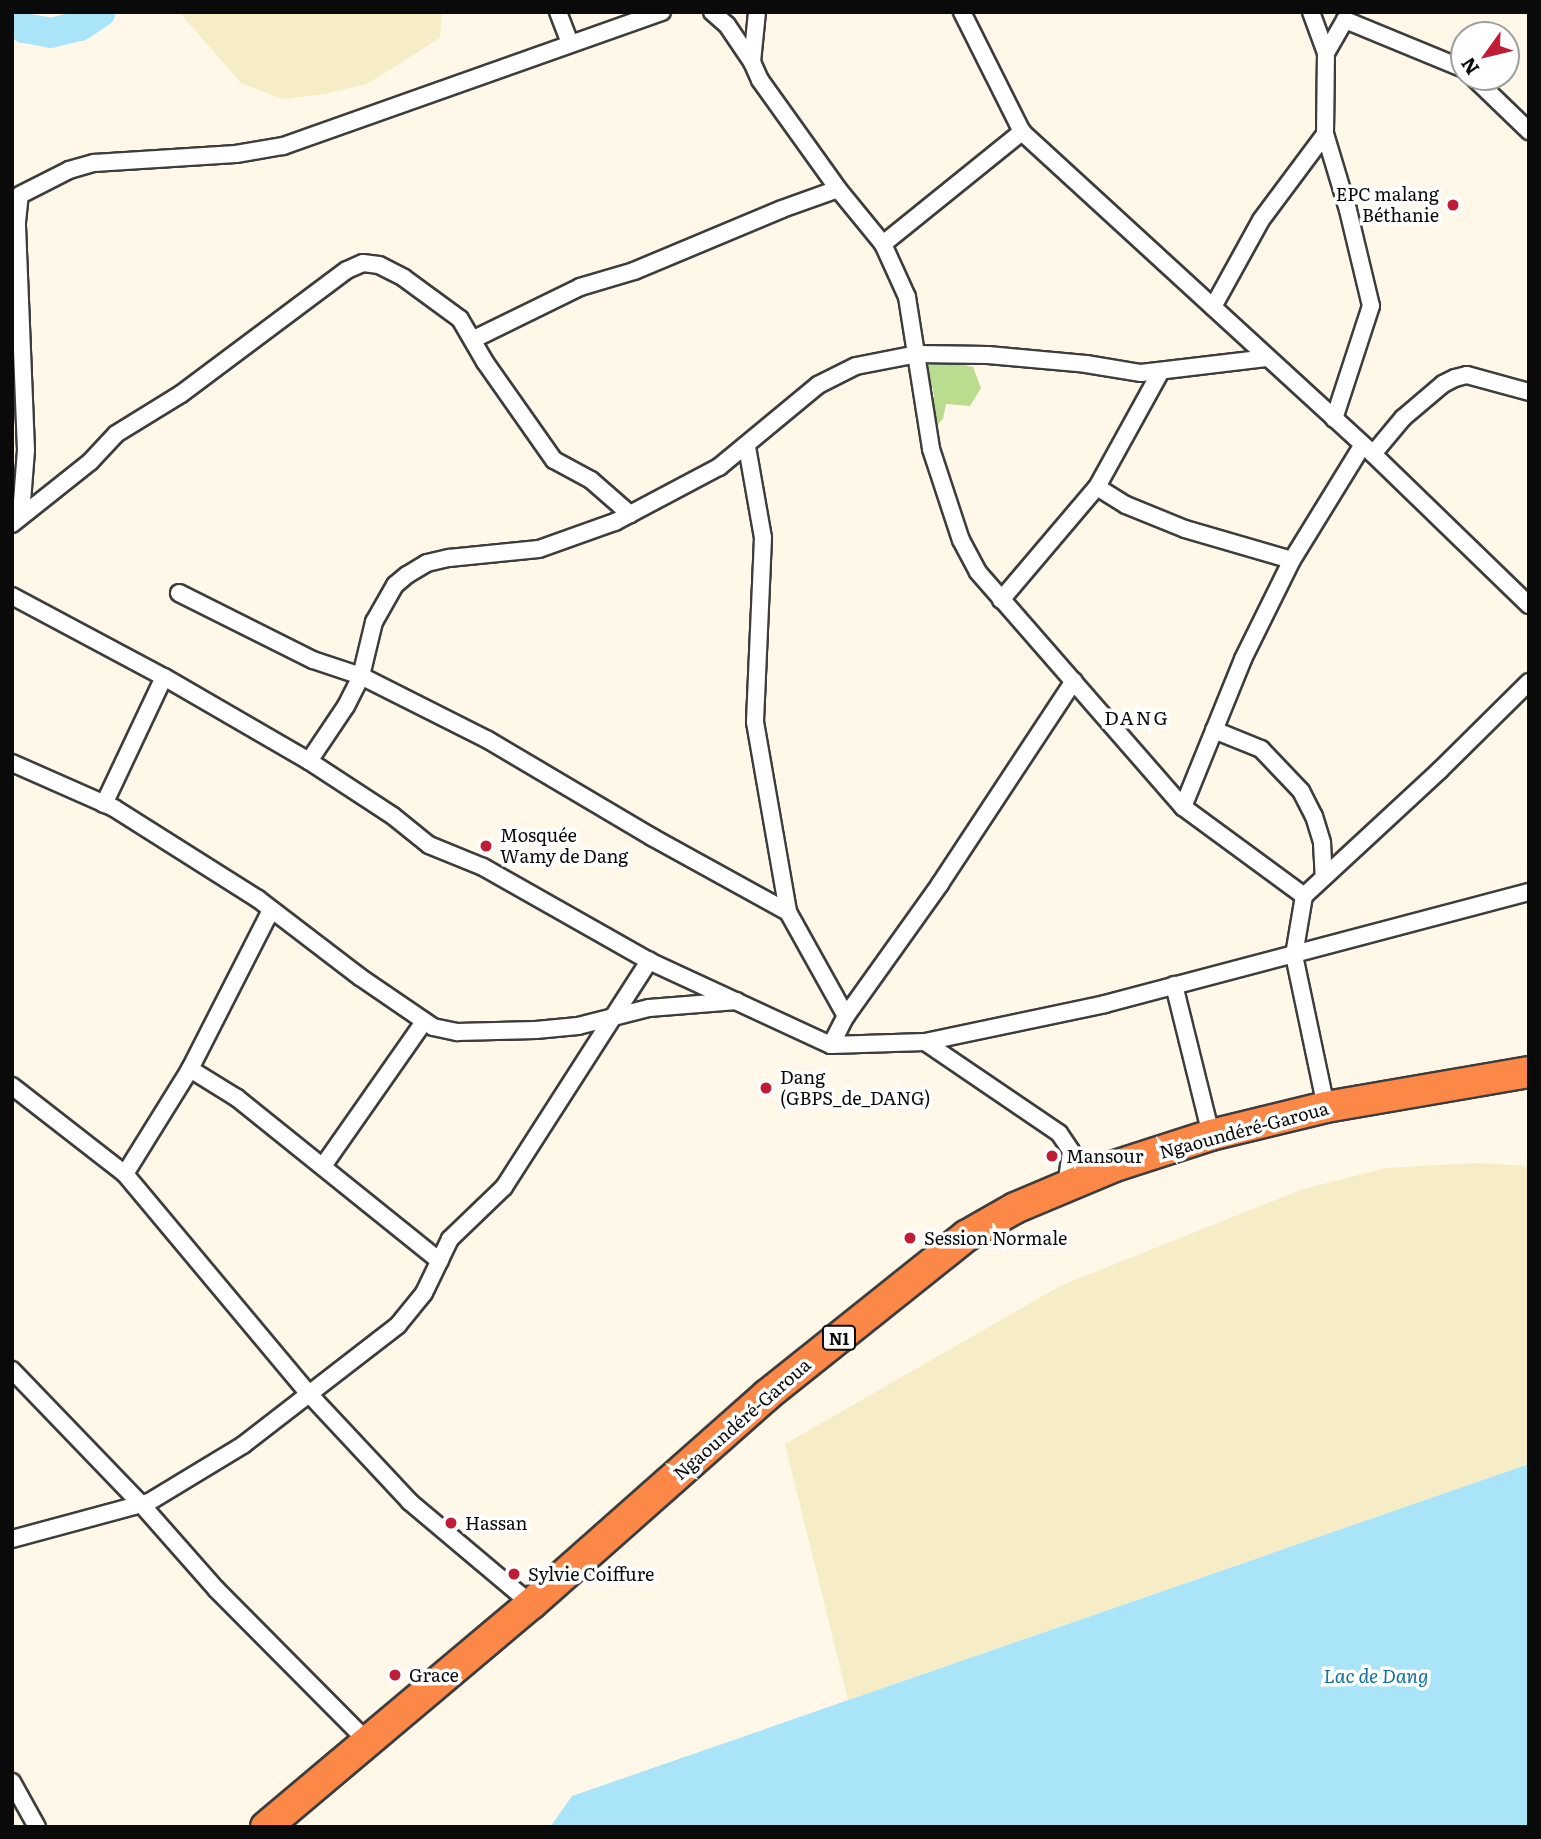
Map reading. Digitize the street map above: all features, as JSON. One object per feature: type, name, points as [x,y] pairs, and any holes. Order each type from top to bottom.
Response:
[{"type":"highway","name":"Ngaoundéré-Garoua","points":[[266,1827],[366,1740],[531,1604],[767,1395],[966,1236],[1015,1208],[1115,1166],[1211,1135],[1326,1107],[1529,1072]]},
{"type":"street","points":[[558,12],[570,44]]},
{"type":"street","points":[[712,12],[727,25],[752,62],[760,80],[838,189],[883,244],[906,297],[931,449],[945,498],[972,562],[1001,600],[1183,807],[1304,895]]},
{"type":"street","points":[[752,62],[757,12]]},
{"type":"street","points":[[962,12],[1022,132],[1334,419],[1529,605]]},
{"type":"street","points":[[1311,12],[1326,53],[1325,134],[1348,210],[1371,306],[1334,419]]},
{"type":"street","points":[[17,519],[26,450],[16,196],[69,170],[94,163],[236,154],[283,146],[653,13]]},
{"type":"street","points":[[1326,53],[1345,20],[1450,63]]},
{"type":"street","points":[[1488,91],[1529,131]]},
{"type":"street","points":[[883,244],[1022,132]]},
{"type":"street","points":[[1213,307],[1261,220],[1325,134]]},
{"type":"street","points":[[474,339],[580,287],[634,271],[782,209],[838,189]]},
{"type":"street","points":[[17,519],[80,471],[122,429],[181,394],[347,270],[363,263],[379,265],[436,300],[464,322],[485,362],[554,460],[591,480],[630,514]]},
{"type":"street","points":[[309,761],[346,706],[361,676],[374,622],[394,585],[407,575],[428,563],[449,558],[539,549],[568,541],[630,514],[709,473],[747,447],[818,385],[856,366],[917,354],[1013,357],[1160,373],[1266,358]]},
{"type":"street","points":[[1001,600],[1097,487],[1160,373]]},
{"type":"street","points":[[1183,807],[1243,659],[1292,560],[1367,450],[1443,384],[1455,378],[1466,375],[1529,392]]},
{"type":"street","points":[[747,447],[763,538],[755,722],[788,912],[846,1016]]},
{"type":"street","points":[[1097,487],[1126,505],[1175,525],[1292,560]]},
{"type":"street","points":[[179,593],[313,660],[361,676],[488,740],[788,912]]},
{"type":"street","points":[[12,596],[164,677],[309,761],[393,816],[429,845],[483,867],[649,961],[831,1045],[925,1042],[1105,1004],[1529,892]]},
{"type":"street","points":[[104,804],[164,677]]},
{"type":"street","points":[[831,1045],[846,1016],[940,884],[1074,681]]},
{"type":"street","points":[[1326,1107],[1294,955],[1304,895],[1440,770],[1529,682]]},
{"type":"street","points":[[1214,730],[1261,749],[1301,791],[1314,816],[1322,843],[1324,877]]},
{"type":"street","points":[[12,763],[104,804],[271,910],[433,1027],[457,1032],[488,1032],[578,1026],[676,1004],[739,1001]]},
{"type":"street","points":[[125,1174],[190,1069],[271,910]]},
{"type":"street","points":[[12,1539],[142,1505],[229,1454],[310,1395],[416,1306],[450,1239],[504,1187],[649,961]]},
{"type":"street","points":[[1174,985],[1211,1135]]},
{"type":"street","points":[[323,1166],[424,1022]]},
{"type":"street","points":[[925,1042],[1059,1133],[1071,1151],[1066,1187]]},
{"type":"street","points":[[190,1069],[237,1098],[440,1261]]},
{"type":"street","points":[[12,1086],[125,1174],[310,1395],[411,1502],[531,1604]]},
{"type":"street","points":[[12,1370],[142,1505],[216,1589],[366,1740]]},
{"type":"street","points":[[12,1782],[37,1827]]},
{"type":"shaded area","points":[[179,12],[442,12],[440,38],[367,84],[325,94],[282,99],[241,83]]},
{"type":"shaded area","points":[[1476,1163],[1529,1166],[1529,1464],[848,1700],[785,1444],[1060,1286],[1303,1189],[1386,1168]]},
{"type":"green space","points":[[937,359],[973,367],[981,388],[970,406],[946,404],[943,419],[938,424],[928,419],[928,403],[934,397],[933,389],[923,377],[923,362]]},
{"type":"water","name":"Lac de Dang","points":[[1529,1464],[1529,1827],[550,1827],[572,1796]]},
{"type":"waterway","points":[[12,17],[24,28],[51,33],[80,26],[101,12]]},
{"type":"place","name":"EPC malang Béthanie","points":[[1453,205]]},
{"type":"place","name":"Mosquée Wamy de Dang","points":[[486,846]]},
{"type":"place","name":"Dang (GBPS_de_DANG)","points":[[766,1088]]},
{"type":"place","name":"Mansour","points":[[1052,1156]]},
{"type":"place","name":"Session Normale","points":[[910,1238]]},
{"type":"place","name":"Hassan","points":[[451,1523]]},
{"type":"place","name":"Sylvie Coiffure","points":[[514,1574]]},
{"type":"place","name":"Grace","points":[[395,1675]]},
{"type":"district","name":"DANG","points":[[1137,718]]}]
